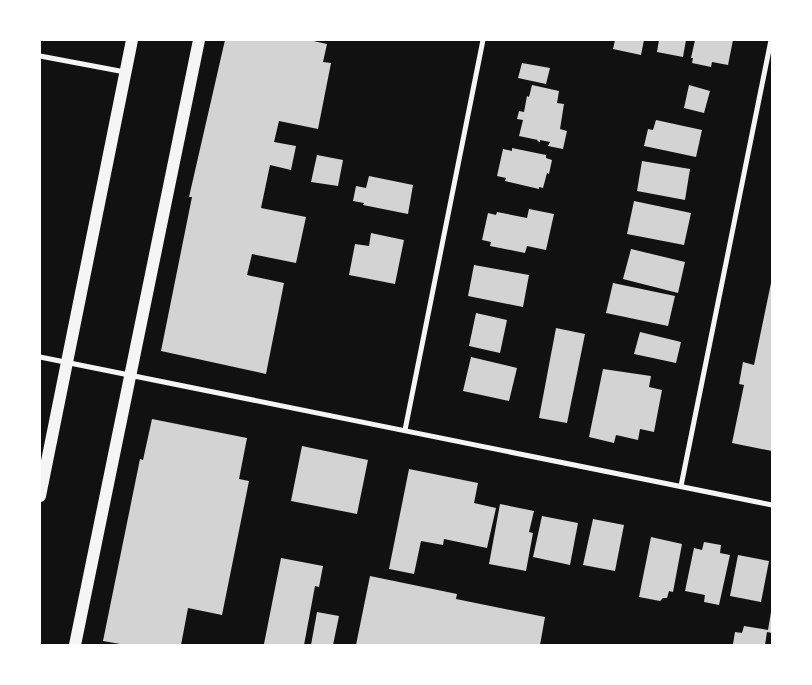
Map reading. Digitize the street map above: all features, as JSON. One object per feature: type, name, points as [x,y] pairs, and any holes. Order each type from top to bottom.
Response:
[{"type":"main road","points":[[40,496],[66,362],[112,147],[132,40]]},
{"type":"main road","points":[[75,645],[198,40]]},
{"type":"street","points":[[405,430],[484,40]]},
{"type":"street","points":[[681,486],[770,40]]},
{"type":"street","points":[[40,56],[125,72]]},
{"type":"street","points":[[40,357],[772,505]]},
{"type":"building","points":[[225,40],[309,40],[327,44],[323,62],[331,63],[318,129],[279,121],[274,142],[296,146],[291,170],[270,165],[261,208],[306,217],[296,263],[252,254],[247,275],[284,283],[266,374],[161,351],[192,197],[189,197]]},
{"type":"building","points":[[615,40],[644,40],[641,55],[613,49]]},
{"type":"building","points":[[659,40],[686,40],[683,57],[657,52]]},
{"type":"building","points":[[695,40],[733,40],[728,65],[712,62],[711,67],[692,63],[693,58],[691,58]]},
{"type":"building","points":[[522,63],[550,68],[546,84],[518,78]]},
{"type":"building","points":[[532,85],[559,91],[557,103],[564,104],[560,129],[567,131],[563,149],[548,146],[550,142],[540,140],[540,142],[519,136],[523,120],[517,119],[519,111],[524,112],[527,96],[529,97]]},
{"type":"building","points":[[689,85],[710,91],[704,113],[684,108]]},
{"type":"building","points":[[656,120],[702,130],[696,157],[644,146],[648,129],[653,130]]},
{"type":"building","points":[[512,148],[546,155],[546,158],[552,160],[543,188],[539,187],[539,189],[505,181],[506,178],[497,176],[503,149],[512,151]]},
{"type":"building","points":[[317,155],[343,160],[338,186],[311,182]]},
{"type":"building","points":[[642,161],[690,169],[685,200],[637,191]]},
{"type":"building","points":[[369,176],[413,185],[408,214],[363,205],[364,203],[353,201],[356,186],[366,188]]},
{"type":"building","points":[[634,201],[691,213],[684,245],[627,234]]},
{"type":"building","points":[[529,209],[554,214],[546,250],[527,246],[525,253],[490,246],[491,242],[482,240],[488,213],[496,215],[497,212],[527,218]]},
{"type":"building","points":[[371,233],[404,240],[395,284],[349,275],[355,244],[369,246]]},
{"type":"building","points":[[631,249],[685,262],[678,293],[623,279]]},
{"type":"building","points":[[474,265],[529,275],[523,307],[468,296]]},
{"type":"building","points":[[613,283],[675,296],[668,326],[606,313]]},
{"type":"building","points":[[771,283],[772,451],[732,443],[744,385],[739,384],[743,362],[754,365]]},
{"type":"building","points":[[476,313],[507,320],[500,353],[469,346]]},
{"type":"building","points":[[556,328],[585,334],[567,423],[539,418]]},
{"type":"building","points":[[640,332],[681,342],[676,363],[634,354]]},
{"type":"building","points":[[471,357],[517,368],[509,401],[463,391]]},
{"type":"building","points":[[603,369],[651,376],[649,387],[662,390],[654,432],[640,429],[638,440],[616,435],[614,443],[589,437]]},
{"type":"building","points":[[152,419],[247,438],[239,479],[249,481],[222,615],[188,608],[181,645],[126,645],[103,641],[140,459],[143,460]]},
{"type":"building","points":[[302,446],[368,460],[357,514],[291,501]]},
{"type":"building","points":[[409,469],[478,483],[474,503],[496,508],[487,548],[444,539],[443,545],[421,541],[414,574],[389,569]]},
{"type":"building","points":[[500,504],[534,511],[529,532],[533,533],[526,571],[489,564]]},
{"type":"building","points":[[542,516],[578,523],[570,565],[533,557]]},
{"type":"building","points":[[593,519],[624,525],[615,571],[583,565]]},
{"type":"building","points":[[651,537],[682,544],[673,592],[669,591],[667,598],[663,598],[660,601],[639,597]]},
{"type":"building","points":[[704,542],[721,545],[720,553],[730,555],[719,605],[704,602],[705,595],[685,591],[694,548],[702,550]]},
{"type":"building","points":[[738,555],[769,561],[761,602],[730,596]]},
{"type":"building","points":[[281,558],[323,566],[319,587],[315,586],[304,645],[264,644]]},
{"type":"building","points":[[370,576],[457,594],[456,599],[545,617],[540,645],[356,645]]},
{"type":"building","points":[[317,612],[339,616],[333,645],[311,645]]},
{"type":"building","points":[[771,612],[772,633],[767,632],[765,645],[733,644],[735,632],[742,633],[744,626],[768,630]]}]
